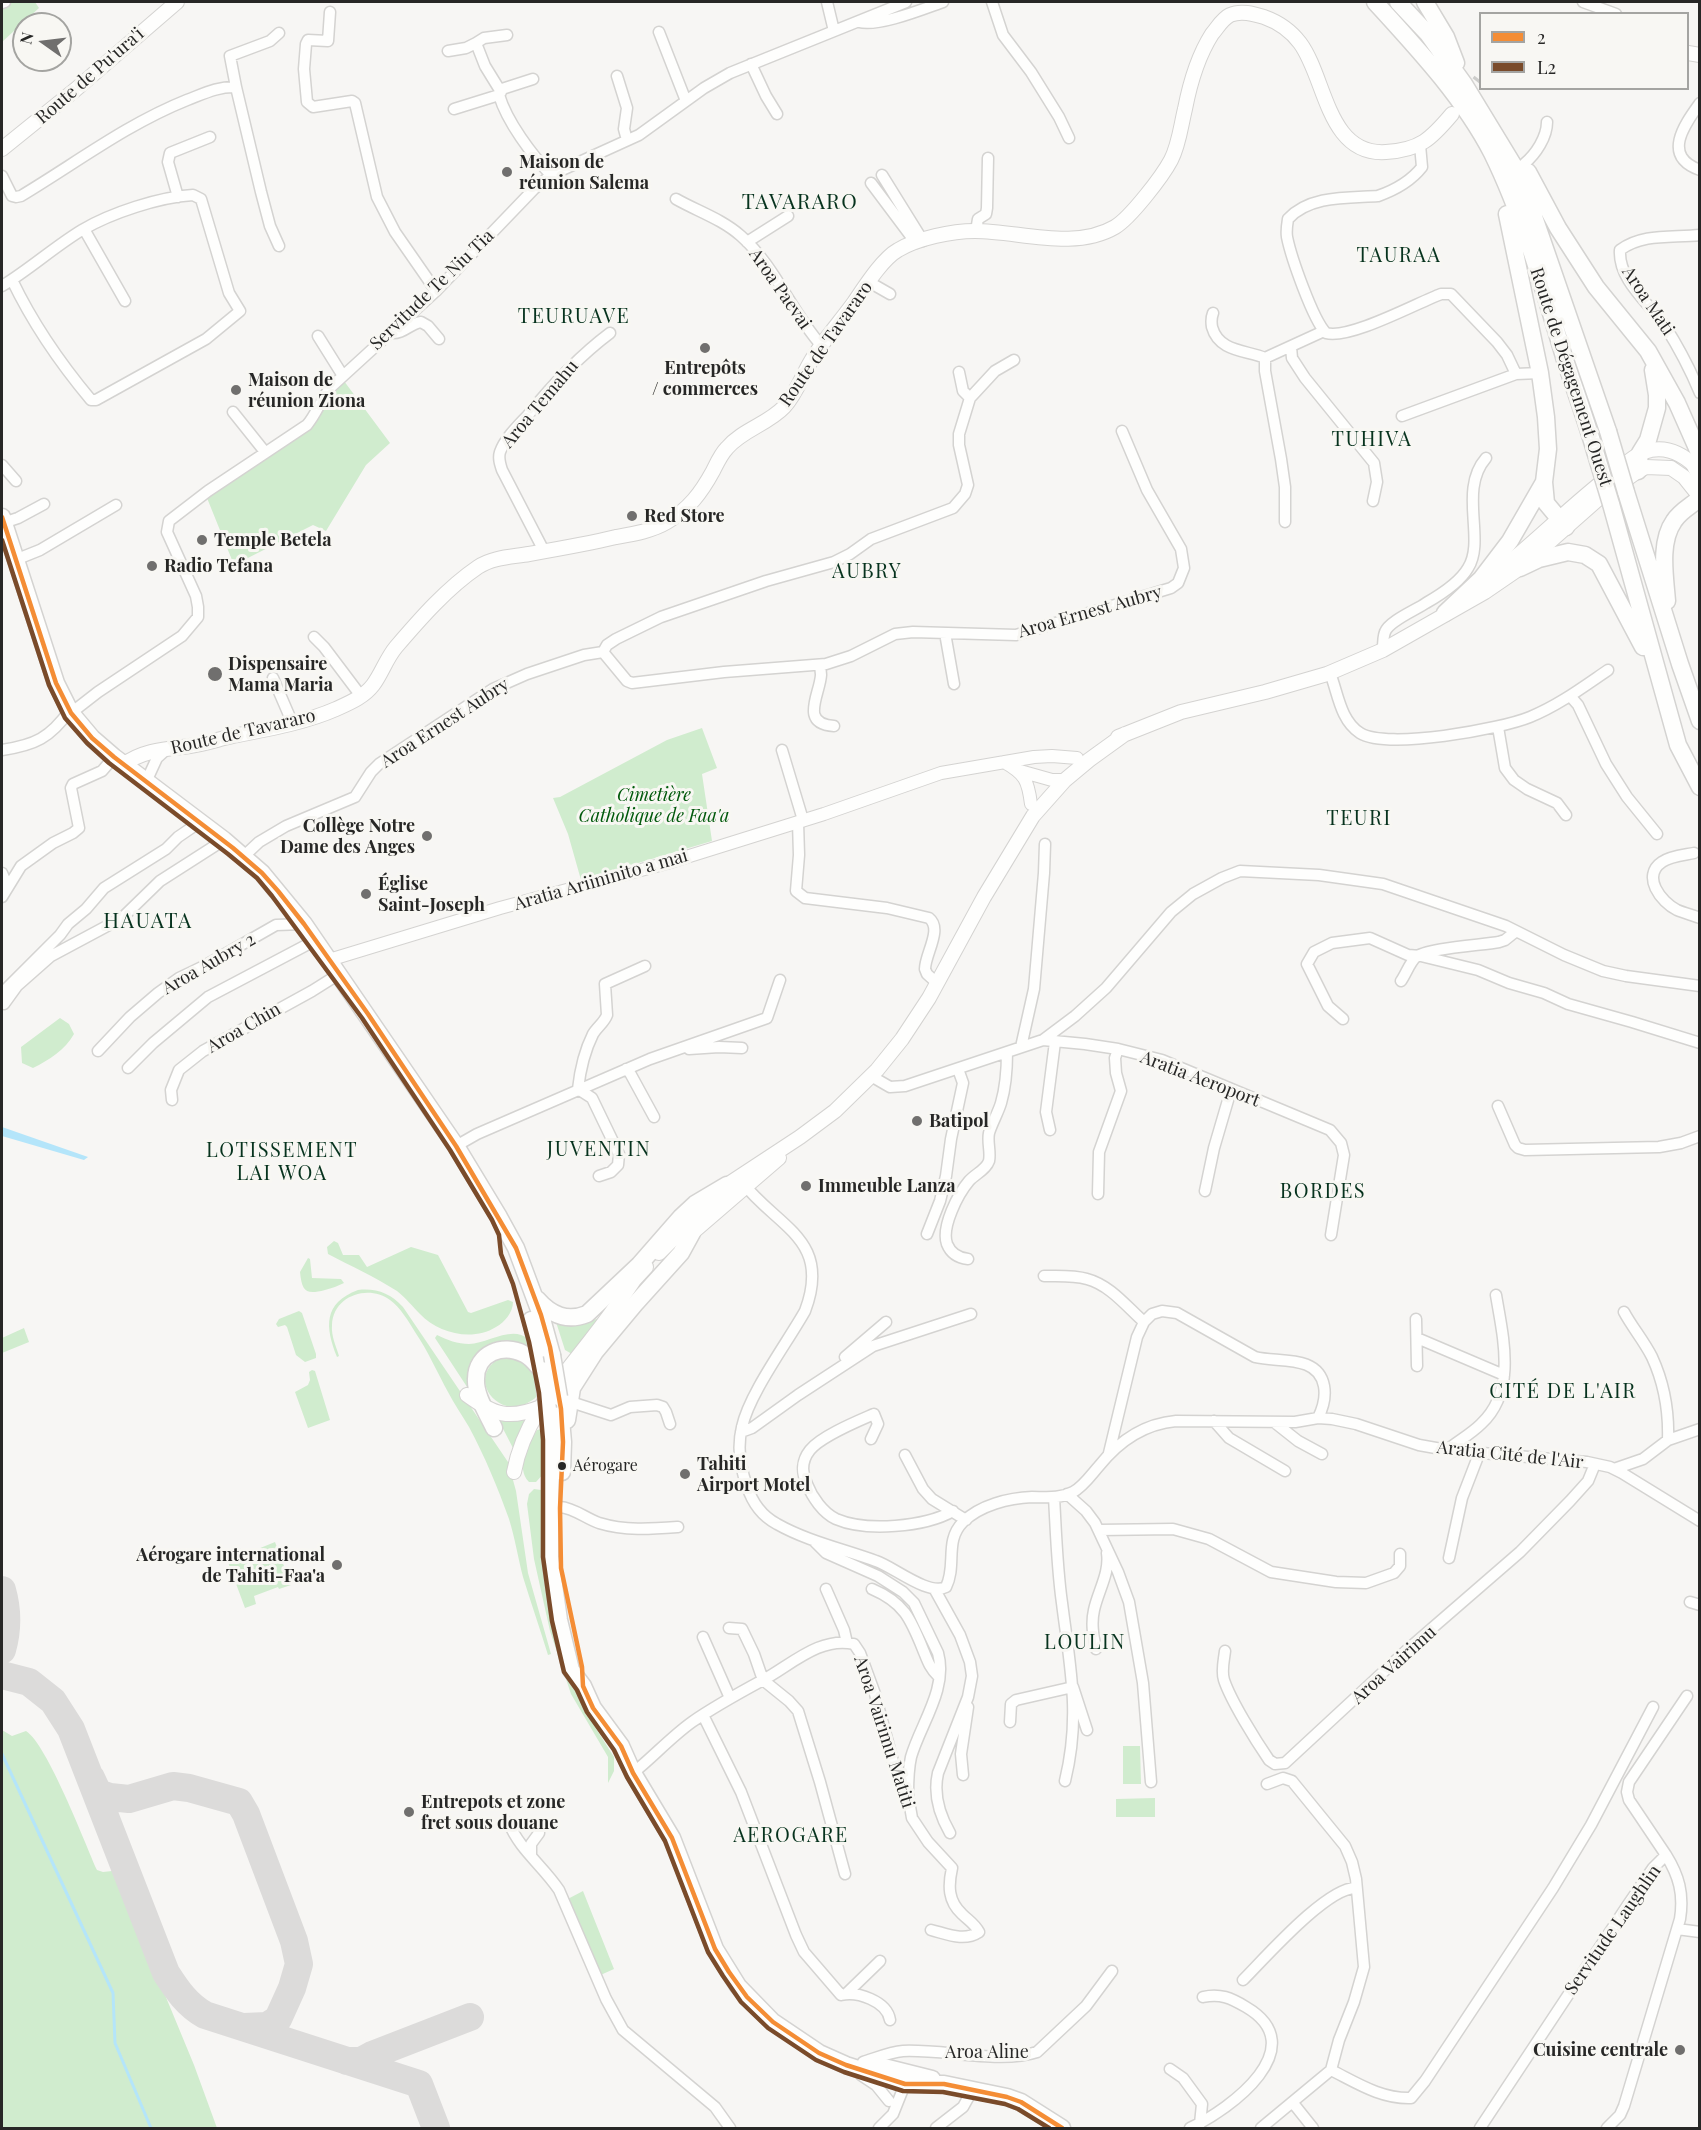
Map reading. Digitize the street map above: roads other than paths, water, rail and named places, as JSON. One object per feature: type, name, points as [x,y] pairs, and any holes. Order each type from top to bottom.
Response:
[{"type":"main road","name":"Route de Pu'ura'i","points":[[2,149],[177,2]]},
{"type":"main road","name":"Route de Dégagement Ouest","points":[[1375,2],[1416,47],[1464,107],[1491,153],[1520,223],[1595,451],[1678,745],[1700,787]]},
{"type":"main road","name":"Route de Dégagement Ouest","points":[[1398,2],[1428,34],[1464,84],[1520,176],[1608,431],[1700,721]]},
{"type":"main road","points":[[1425,2],[1446,37],[1464,84]]},
{"type":"main road","name":"Route de Tavararo","points":[[119,761],[168,748],[192,746],[325,713],[361,696],[372,686],[389,657],[419,621],[478,567],[500,559],[592,543],[667,522],[700,495],[728,446],[773,417],[787,404],[821,345],[895,252],[950,233],[976,231],[1074,238],[1110,231],[1122,223],[1171,159],[1191,81],[1206,44],[1220,24],[1232,14],[1240,12],[1268,18],[1291,33],[1308,57],[1337,125],[1360,149],[1368,152],[1384,152],[1420,145]]},
{"type":"main road","points":[[1420,145],[1452,114]]},
{"type":"main road","points":[[1487,120],[1508,138],[1558,228],[1596,287],[1648,351],[1677,403],[1698,467]]},
{"type":"main road","points":[[1491,153],[1494,176],[1507,212],[1519,264],[1540,373],[1548,449],[1544,482],[1546,503],[1562,523]]},
{"type":"main road","points":[[1520,568],[1593,488],[1640,453],[1648,440],[1657,408],[1656,382],[1648,351]]},
{"type":"main road","points":[[1640,453],[1658,449],[1669,450],[1681,454],[1698,467]]},
{"type":"main road","points":[[1638,471],[1640,453]]},
{"type":"main road","points":[[1445,613],[1562,523],[1638,471],[1647,467],[1671,468],[1684,477],[1700,497],[1673,522],[1668,535],[1665,567],[1669,629]]},
{"type":"main road","points":[[1445,613],[1481,579],[1510,541],[1544,482]]},
{"type":"main road","points":[[2,520],[6,544],[15,560],[56,683],[70,712],[92,738],[119,761],[224,840],[262,873],[316,940],[456,1146],[516,1248],[541,1315],[552,1355],[555,1404],[563,1442],[560,1507],[561,1568],[582,1667],[583,1686]]},
{"type":"main road","points":[[1062,2128],[1021,2102],[1007,2097],[944,2084],[906,2080],[846,2065],[819,2053],[760,2011],[729,1972],[716,1949],[672,1838],[633,1773],[620,1745],[593,1708],[583,1686],[571,1670],[553,1584],[550,1557],[551,1440],[555,1404],[634,1280],[653,1260],[737,1183],[835,1111],[872,1076],[902,1039],[937,983],[984,897],[1033,816],[1077,758],[1104,742],[1182,711],[1265,692],[1330,673],[1383,650],[1485,592],[1520,568],[1539,559],[1568,552],[1585,555],[1599,564],[1644,648],[1678,745]]},
{"type":"main road","points":[[984,897],[990,876],[1006,844],[1031,804],[1059,780],[1125,734]]},
{"type":"main road","points":[[615,1309],[692,1233],[737,1183]]},
{"type":"main road","points":[[533,1294],[546,1309],[555,1315],[577,1318],[587,1314],[639,1265],[695,1204],[737,1183]]},
{"type":"main road","points":[[506,1233],[508,1252],[520,1282],[542,1370],[555,1404]]},
{"type":"main road","points":[[514,1472],[523,1437],[575,1382],[595,1352],[681,1253],[692,1233]]},
{"type":"main road","points":[[494,1428],[477,1389],[476,1376],[480,1364],[488,1354],[500,1349],[514,1350],[531,1358],[542,1370]]},
{"type":"main road","points":[[467,1395],[484,1408],[499,1414],[529,1412],[555,1404]]},
{"type":"main road","points":[[819,2053],[863,2062],[906,2080]]},
{"type":"street","points":[[827,2],[834,31]]},
{"type":"street","name":"Servitude Te Niu Tia","points":[[2,750],[26,746],[42,739],[70,712],[182,636],[190,628],[198,617],[198,607],[167,532],[169,521],[181,510],[307,425],[315,415],[323,396],[436,291],[522,200],[551,176],[639,135],[686,101],[751,63],[906,2]]},
{"type":"street","points":[[856,22],[866,24],[876,22],[943,2]]},
{"type":"street","points":[[992,2],[1003,34],[1059,117],[1069,138]]},
{"type":"street","points":[[1583,2],[1610,12]]},
{"type":"street","points":[[330,12],[328,41],[309,40],[306,44],[304,69],[307,102],[313,107],[353,101],[355,103],[377,196],[395,232],[436,291]]},
{"type":"street","points":[[659,32],[686,101]]},
{"type":"street","points":[[279,33],[270,41],[230,56],[261,192],[270,226],[279,246]]},
{"type":"street","points":[[448,51],[466,48],[484,38],[507,35]]},
{"type":"street","points":[[476,43],[505,110],[539,162],[551,176]]},
{"type":"street","points":[[751,63],[777,114]]},
{"type":"street","points":[[617,76],[627,108],[624,129],[627,140]]},
{"type":"street","points":[[454,109],[500,94],[506,87],[534,79]]},
{"type":"street","points":[[2,176],[12,196],[21,196],[118,134],[159,112],[215,90],[236,87]]},
{"type":"street","points":[[1700,103],[1685,124],[1679,143],[1684,161],[1700,170]]},
{"type":"street","points":[[1524,164],[1532,157],[1547,132],[1547,122]]},
{"type":"street","points":[[177,197],[168,162],[170,153],[210,137]]},
{"type":"street","points":[[1420,145],[1422,167],[1416,175],[1388,193],[1312,203],[1301,208],[1288,219],[1287,236],[1290,250],[1316,317],[1324,331],[1332,335],[1347,333],[1446,293],[1458,300],[1497,342],[1507,355],[1516,374]]},
{"type":"street","points":[[976,231],[978,219],[986,214],[987,208],[988,158]]},
{"type":"street","points":[[882,176],[919,242]]},
{"type":"street","points":[[871,183],[919,242]]},
{"type":"street","points":[[2,286],[84,229],[128,210],[193,195],[201,200],[229,293],[240,311],[206,339],[96,400],[91,400],[50,347],[12,280]]},
{"type":"street","name":"Aroa Paevai","points":[[676,199],[723,222],[747,242],[769,268],[807,329],[821,345]]},
{"type":"street","points":[[747,242],[788,216]]},
{"type":"street","points":[[84,229],[125,301]]},
{"type":"street","name":"Aroa Mati","points":[[1700,235],[1641,239],[1629,243],[1620,250],[1628,278],[1663,323],[1689,366],[1700,393]]},
{"type":"street","points":[[869,282],[890,294]]},
{"type":"street","points":[[1213,313],[1211,324],[1221,342],[1229,347],[1265,358],[1324,331]]},
{"type":"street","points":[[391,333],[402,332],[421,322],[428,326],[439,339]]},
{"type":"street","name":"Aroa Temahu","points":[[544,551],[502,470],[499,460],[500,452],[508,437],[565,370],[590,347],[610,333]]},
{"type":"street","points":[[318,336],[343,376]]},
{"type":"street","points":[[1291,347],[1292,358],[1305,378],[1374,463],[1377,482],[1373,501]]},
{"type":"street","points":[[1265,358],[1265,371],[1284,477],[1285,522]]},
{"type":"street","name":"Aroa Ernest Aubry","points":[[243,857],[259,842],[286,826],[355,797],[379,764],[493,689],[527,674],[603,652],[611,642],[661,617],[766,581],[834,562],[871,539],[953,508],[965,494],[968,485],[959,446],[959,434],[970,398],[995,371],[1014,360]]},
{"type":"street","points":[[960,372],[963,391],[970,398]]},
{"type":"street","points":[[1402,416],[1516,374],[1540,373]]},
{"type":"street","points":[[233,412],[265,452]]},
{"type":"street","name":"Aroa Ernest Aubry","points":[[603,652],[627,681],[632,683],[724,672],[820,665],[851,656],[895,633],[1016,635],[1171,588],[1178,583],[1185,568],[1181,549],[1147,490],[1122,432]]},
{"type":"street","points":[[1383,650],[1384,637],[1389,627],[1429,602],[1452,584],[1472,562],[1474,556],[1473,492],[1480,464],[1486,458]]},
{"type":"street","points":[[2,465],[16,480]]},
{"type":"street","points":[[2,520],[25,515],[44,504]]},
{"type":"street","points":[[15,560],[40,550],[116,505]]},
{"type":"street","points":[[945,633],[954,684]]},
{"type":"street","points":[[314,637],[361,696]]},
{"type":"street","points":[[820,665],[822,674],[814,702],[814,711],[824,725],[834,726]]},
{"type":"street","points":[[1330,673],[1346,718],[1359,732],[1380,738],[1414,738],[1498,727],[1530,717],[1570,697],[1608,670]]},
{"type":"street","points":[[273,678],[292,722]]},
{"type":"street","points":[[1570,697],[1578,705],[1606,764],[1627,797],[1657,834]]},
{"type":"street","points":[[1498,727],[1505,768],[1514,780],[1527,789],[1557,803],[1566,815]]},
{"type":"street","points":[[146,782],[157,758],[168,748]]},
{"type":"street","points":[[782,750],[800,821],[796,891],[805,898],[886,908],[929,918],[933,921],[935,928],[925,969],[937,983]]},
{"type":"street","name":"Aratia Ariininito a mai","points":[[334,967],[500,908],[667,863],[941,773],[1052,756],[1077,758]]},
{"type":"street","points":[[5,892],[21,866],[79,828],[71,788],[73,784],[119,761]]},
{"type":"street","points":[[1004,762],[1020,771],[1059,780]]},
{"type":"street","points":[[1020,771],[1029,788],[1031,804]]},
{"type":"street","points":[[3,999],[68,924],[86,909],[104,888],[166,849],[178,837],[200,822]]},
{"type":"street","points":[[3,999],[51,956],[122,918],[160,881],[224,840]]},
{"type":"street","points":[[1021,1047],[1034,989],[1045,844]]},
{"type":"street","points":[[1694,852],[1662,862],[1653,872],[1653,880],[1657,895],[1676,909],[1700,918]]},
{"type":"street","points":[[1043,1040],[1075,1016],[1117,976],[1171,912],[1193,894],[1240,871],[1319,875],[1383,884],[1483,918],[1603,971],[1700,986]]},
{"type":"street","points":[[2,873],[5,892]]},
{"type":"street","name":"Aroa Aubry 2","points":[[98,1051],[130,1017],[179,978],[276,925],[304,924]]},
{"type":"street","points":[[1401,981],[1417,956],[1432,950],[1499,942],[1515,932]]},
{"type":"street","points":[[1343,1019],[1328,1006],[1307,964],[1314,952],[1332,943],[1370,938],[1393,950],[1478,970],[1509,983],[1544,993],[1568,1004],[1700,1043]]},
{"type":"street","points":[[128,1068],[153,1043],[208,997],[316,940]]},
{"type":"street","points":[[578,1089],[587,1050],[594,1032],[607,1015],[605,984],[645,966]]},
{"type":"street","name":"Aroa Chin","points":[[172,1100],[171,1090],[179,1070],[203,1051],[312,991],[334,967]]},
{"type":"street","points":[[456,1146],[477,1134],[578,1089],[670,1051],[767,1018],[780,980]]},
{"type":"street","name":"Aratia Aeroport","points":[[872,1076],[881,1083],[898,1088],[1043,1040],[1118,1049],[1162,1060],[1330,1130],[1341,1143],[1344,1155],[1331,1235]]},
{"type":"street","points":[[1050,1130],[1046,1113],[1055,1042]]},
{"type":"street","points":[[670,1051],[719,1047],[742,1048]]},
{"type":"street","points":[[1098,1194],[1099,1152],[1121,1091],[1116,1066],[1118,1049]]},
{"type":"street","points":[[969,1259],[962,1258],[949,1249],[945,1233],[963,1190],[989,1160],[989,1135],[1005,1085],[1007,1052]]},
{"type":"street","points":[[927,1234],[946,1176],[963,1083],[958,1069]]},
{"type":"street","points":[[626,1070],[630,1073],[654,1116]]},
{"type":"street","points":[[578,1089],[592,1098],[619,1154],[618,1165],[611,1172],[599,1176]]},
{"type":"street","points":[[1205,1191],[1214,1148],[1231,1090]]},
{"type":"street","points":[[1498,1106],[1515,1145],[1525,1150],[1659,1147],[1681,1143],[1700,1136]]},
{"type":"street","points":[[737,1183],[780,1218],[799,1240],[810,1262],[813,1285],[806,1311],[753,1400],[741,1432],[742,1473],[749,1494],[764,1515],[776,1524],[882,1563],[935,1590],[966,1648],[972,1676],[961,1754],[963,1775]]},
{"type":"street","points":[[1044,1276],[1072,1277],[1098,1283],[1144,1322]]},
{"type":"street","points":[[1447,1450],[1487,1418],[1495,1403],[1504,1375],[1506,1366],[1504,1342],[1496,1295]]},
{"type":"street","points":[[1108,1455],[1137,1337],[1144,1322],[1152,1314],[1162,1311],[1177,1313],[1230,1345],[1255,1357],[1307,1364],[1319,1373],[1323,1386],[1324,1401],[1318,1418]]},
{"type":"street","points":[[1624,1312],[1651,1356],[1659,1375],[1665,1397],[1668,1440]]},
{"type":"street","points":[[741,1432],[752,1428],[873,1346],[971,1314]]},
{"type":"street","points":[[1416,1319],[1417,1366]]},
{"type":"street","points":[[813,1386],[886,1322]]},
{"type":"street","points":[[1417,1338],[1504,1375]]},
{"type":"street","points":[[555,1404],[612,1415],[630,1407],[657,1405],[663,1407],[670,1425]]},
{"type":"street","points":[[871,1439],[878,1424],[874,1414],[822,1440],[805,1456],[804,1479],[816,1502],[834,1518],[849,1523],[892,1526],[938,1518],[953,1511]]},
{"type":"street","name":"Aratia Cité de l'Air","points":[[966,1520],[979,1511],[1004,1501],[1067,1494],[1081,1486],[1108,1455],[1131,1436],[1157,1424],[1176,1421],[1295,1422],[1318,1418],[1350,1422],[1419,1445],[1447,1450],[1577,1460],[1614,1469],[1698,1519]]},
{"type":"street","points":[[1214,1421],[1229,1438],[1285,1472]]},
{"type":"street","points":[[1274,1422],[1298,1441],[1322,1454]]},
{"type":"street","points":[[1614,1469],[1643,1459],[1668,1440],[1700,1429]]},
{"type":"street","points":[[1449,1558],[1462,1498],[1479,1454]]},
{"type":"street","points":[[905,1455],[923,1489],[932,1499],[966,1520],[954,1535],[951,1546],[950,1574],[946,1587],[935,1590]]},
{"type":"street","name":"Aroa Vairimu","points":[[1226,1651],[1224,1680],[1236,1703],[1269,1760],[1275,1764],[1285,1763],[1303,1749],[1407,1650],[1520,1552],[1570,1501],[1587,1480],[1595,1464]]},
{"type":"street","points":[[1067,1494],[1086,1510],[1105,1540],[1129,1602],[1143,1683],[1150,1782]]},
{"type":"street","points":[[1054,1497],[1056,1546],[1074,1705],[1072,1745],[1065,1781]]},
{"type":"street","points":[[560,1507],[570,1508],[581,1515],[610,1526],[644,1530],[678,1527]]},
{"type":"street","points":[[1099,1530],[1173,1529],[1209,1539],[1271,1572],[1336,1582],[1366,1583],[1394,1573],[1400,1566],[1400,1554]]},
{"type":"street","points":[[811,1538],[826,1553],[878,1576],[903,1592],[914,1603],[938,1653],[940,1661],[936,1694],[911,1758],[908,1795]]},
{"type":"street","points":[[1096,1649],[1092,1628],[1094,1611],[1107,1571],[1105,1540]]},
{"type":"street","name":"Aroa Vairimu Matiti","points":[[826,1589],[844,1630],[847,1643]]},
{"type":"street","points":[[872,1589],[889,1596],[898,1603],[917,1636],[930,1668],[938,1676]]},
{"type":"street","points":[[729,1628],[742,1629],[763,1680],[798,1711],[845,1874]]},
{"type":"street","points":[[703,1637],[730,1698]]},
{"type":"street","name":"Aroa Vairimu Matiti","points":[[633,1773],[690,1724],[730,1698],[810,1652],[835,1642],[854,1644],[860,1653],[888,1736],[898,1780],[908,1795],[912,1818],[916,1826],[952,1868],[948,1884],[951,1899],[979,1932],[969,1937],[961,1937],[931,1930]]},
{"type":"street","points":[[1010,1722],[1011,1704],[1016,1700],[1073,1687]]},
{"type":"street","points":[[1073,1687],[1087,1730]]},
{"type":"street","points":[[1666,1855],[1629,1800],[1627,1792],[1629,1782],[1687,1696]]},
{"type":"street","points":[[950,1833],[938,1806],[935,1783],[968,1697]]},
{"type":"street","points":[[1331,2070],[1381,2094],[1396,2098],[1411,2098],[1451,2043],[1591,1825],[1653,1707]]},
{"type":"street","points":[[702,1716],[741,1792],[804,1952],[841,1995],[861,1995],[885,2009],[890,2020]]},
{"type":"street","points":[[1261,2128],[1331,2070],[1364,1967],[1362,1931],[1352,1862],[1345,1846],[1292,1781],[1284,1778],[1267,1784]]},
{"type":"street","points":[[509,1823],[519,1842],[559,1890],[609,2006],[623,2030],[715,2107],[730,2128]]},
{"type":"street","points":[[531,1854],[531,1844],[539,1833]]},
{"type":"street","name":"Servitude Laughlin","points":[[1480,2128],[1633,1897],[1653,1868],[1666,1855],[1674,1867],[1683,1901],[1677,1929],[1624,2106],[1620,2115],[1607,2128]]},
{"type":"street","points":[[1243,1980],[1315,1909],[1343,1890],[1356,1888]]},
{"type":"street","points":[[1677,1929],[1700,1932]]},
{"type":"street","points":[[847,1994],[880,1961]]},
{"type":"street","name":"Aroa Aline","points":[[863,2062],[900,2052],[1027,2055],[1037,2052],[1086,2006],[1112,1971]]},
{"type":"street","points":[[1195,2126],[1215,2115],[1246,2090],[1259,2076],[1273,2047],[1272,2035],[1267,2025],[1255,2012],[1227,1996],[1215,1994],[1203,1997]]},
{"type":"street","points":[[846,2065],[876,2085],[889,2101]]},
{"type":"street","points":[[1170,2069],[1184,2078],[1202,2104],[1195,2126]]},
{"type":"street","points":[[883,2125],[889,2101],[906,2080]]},
{"type":"street","points":[[883,2125],[896,2108],[906,2080]]},
{"type":"street","points":[[936,2128],[963,2107],[973,2089]]},
{"type":"street","points":[[1293,2103],[1313,2128]]},
{"type":"water","points":[[2,1127],[88,1157],[84,1160],[2,1136]]},
{"type":"waterway","points":[[2,1754],[113,1993],[115,2043],[151,2128]]},
{"type":"tunnel","points":[[1465,99],[1479,81]]},
{"type":"place","name":"Maison de réunion Salema","points":[[507,172]]},
{"type":"place","name":"Entrepôts / commerces","points":[[705,348]]},
{"type":"place","name":"Maison de réunion Ziona","points":[[236,390]]},
{"type":"place","name":"Red Store","points":[[632,516]]},
{"type":"place","name":"Temple Betela","points":[[202,540]]},
{"type":"place","name":"Radio Tefana","points":[[152,566]]},
{"type":"place","name":"Dispensaire Mama Maria","points":[[215,674]]},
{"type":"place","name":"Collège Notre Dame des Anges","points":[[427,836]]},
{"type":"place","name":"Église Saint-Joseph","points":[[366,894]]},
{"type":"place","name":"Batipol","points":[[917,1121]]},
{"type":"place","name":"Immeuble Lanza","points":[[806,1186]]},
{"type":"place","name":"Aérogare","points":[[562,1466]]},
{"type":"place","name":"Tahiti Airport Motel","points":[[685,1474]]},
{"type":"place","name":"Aérogare international de Tahiti-Faa'a","points":[[337,1565]]},
{"type":"place","name":"Entrepots et zone fret sous douane","points":[[409,1812]]},
{"type":"place","name":"Cuisine centrale","points":[[1680,2050]]},
{"type":"district","name":"TAVARARO","points":[[800,202]]},
{"type":"district","name":"TAURAA","points":[[1399,256]]},
{"type":"district","name":"TEURUAVE","points":[[574,317]]},
{"type":"district","name":"TUHIVA","points":[[1372,440]]},
{"type":"district","name":"AUBRY","points":[[867,572]]},
{"type":"district","name":"TEURI","points":[[1359,819]]},
{"type":"district","name":"HAUATA","points":[[148,921]]},
{"type":"district","name":"JUVENTIN","points":[[599,1150]]},
{"type":"district","name":"LOTISSEMENT LAI WOA","points":[[282,1162]]},
{"type":"district","name":"BORDES","points":[[1323,1192]]},
{"type":"district","name":"CITÉ DE L'AIR","points":[[1563,1392]]},
{"type":"district","name":"LOULIN","points":[[1085,1643]]},
{"type":"district","name":"AEROGARE","points":[[791,1836]]},
{"type":"park label","name":"Cimetière Catholique de Faa'a","points":[[654,805]]}]
